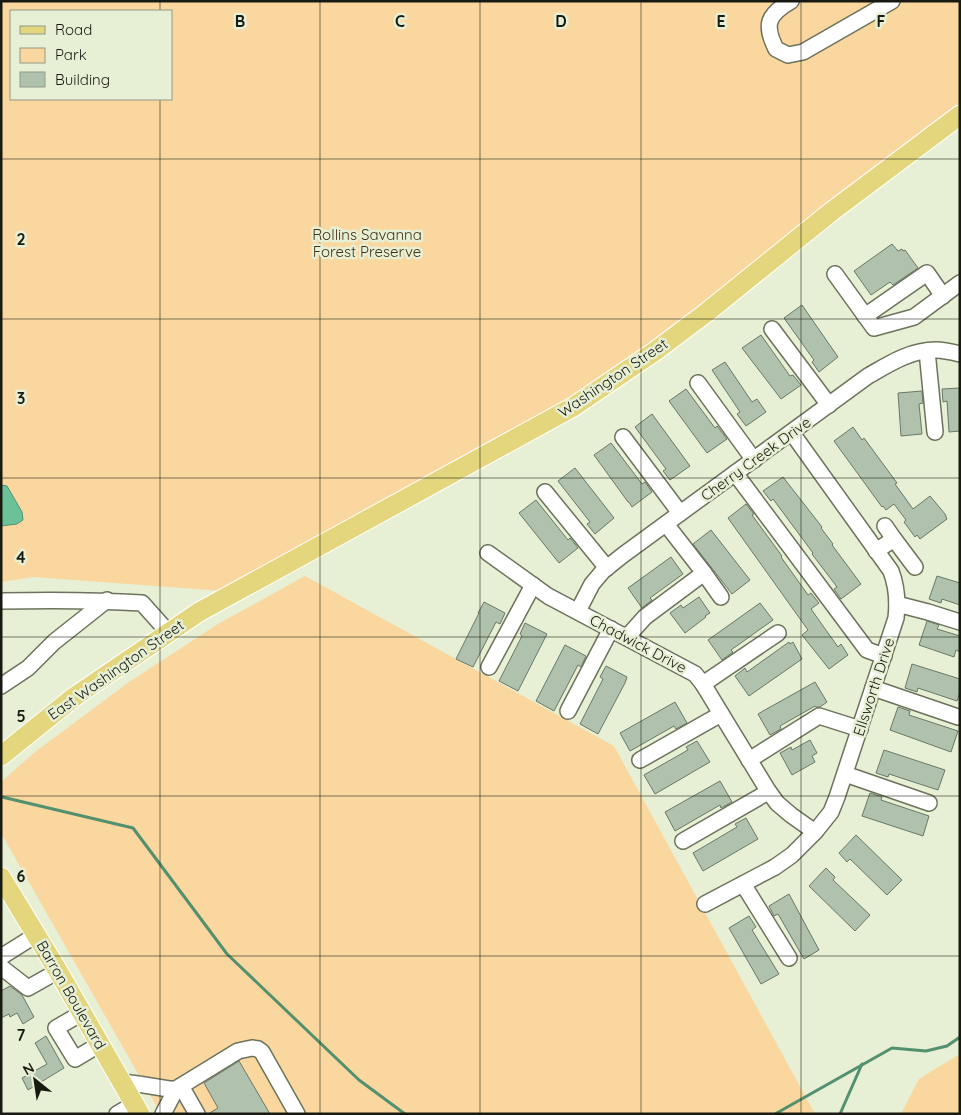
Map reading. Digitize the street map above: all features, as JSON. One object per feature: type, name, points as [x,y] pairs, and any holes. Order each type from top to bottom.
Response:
[{"type":"main road","name":"Washington Street","points":[[236,592],[573,407],[654,352],[706,313],[831,212],[960,115]]},
{"type":"main road","name":"East Washington Street","points":[[1,756],[74,697],[168,632],[236,592]]},
{"type":"main road","name":"Barron Boulevard","points":[[1,877],[137,1109]]},
{"type":"street","points":[[791,1],[779,8],[770,21],[769,27],[769,35],[776,49],[788,55],[803,52],[892,1]]},
{"type":"street","points":[[865,316],[927,273],[942,296]]},
{"type":"street","points":[[835,274],[874,328],[914,317],[960,283]]},
{"type":"street","points":[[772,329],[829,405]]},
{"type":"street","name":"Cherry Creek Drive","points":[[578,611],[592,584],[607,568],[868,376],[894,360],[916,353],[937,350],[960,354]]},
{"type":"street","points":[[927,351],[935,432]]},
{"type":"street","points":[[698,383],[754,460]]},
{"type":"street","name":"Ellsworth Drive","points":[[705,904],[775,867],[792,855],[815,832],[831,812],[896,618],[895,583],[891,571],[792,433]]},
{"type":"street","points":[[623,437],[680,514]]},
{"type":"street","points":[[736,473],[867,650],[884,656]]},
{"type":"street","points":[[545,492],[607,568]]},
{"type":"street","points":[[666,524],[721,597]]},
{"type":"street","points":[[885,526],[915,567]]},
{"type":"street","points":[[876,551],[894,538]]},
{"type":"street","name":"Chadwick Drive","points":[[488,553],[548,596],[694,674],[703,684],[776,803],[815,832]]},
{"type":"street","points":[[627,637],[645,617],[704,573]]},
{"type":"street","points":[[489,667],[533,585]]},
{"type":"street","points":[[1,601],[107,600],[142,603],[168,632]]},
{"type":"street","points":[[1,686],[28,668],[54,642],[107,600]]},
{"type":"street","points":[[897,604],[960,622]]},
{"type":"street","points":[[568,711],[611,629]]},
{"type":"street","points":[[703,684],[778,633]]},
{"type":"street","points":[[873,688],[958,717]]},
{"type":"street","points":[[640,760],[721,714]]},
{"type":"street","points":[[749,760],[820,716],[860,729]]},
{"type":"street","points":[[845,774],[929,803]]},
{"type":"street","points":[[683,841],[768,792]]},
{"type":"street","points":[[743,884],[789,958]]},
{"type":"street","points":[[1,957],[36,935]]},
{"type":"street","points":[[1,967],[28,988],[58,972]]},
{"type":"street","points":[[82,1013],[56,1028],[75,1059],[100,1044]]},
{"type":"street","points":[[122,1082],[168,1089],[178,1087],[238,1052],[252,1048],[258,1049],[262,1052],[297,1114]]},
{"type":"street","points":[[163,1114],[178,1087]]},
{"type":"street","points":[[178,1087],[197,1114]]},
{"type":"street","points":[[118,1114],[137,1109]]},
{"type":"green space","name":"Rollins Savanna Forest Preserve","points":[[1,1],[960,1],[960,115],[654,352],[236,592],[34,577],[1,582]]},
{"type":"green space","points":[[305,576],[614,746],[815,1114],[161,1114],[1,833],[1,782],[35,752],[129,682],[218,624]]},
{"type":"green space","points":[[960,1054],[960,1114],[901,1114],[919,1079]]},
{"type":"shaded area","points":[[1,485],[7,486],[22,512],[23,520],[17,524],[1,526]]},
{"type":"building","points":[[892,244],[898,251],[905,250],[918,268],[893,285],[890,282],[871,295],[854,271]]},
{"type":"building","points":[[802,305],[838,357],[819,372],[812,362],[814,360],[784,318]]},
{"type":"building","points":[[761,335],[790,376],[793,375],[801,385],[781,399],[742,348]]},
{"type":"building","points":[[725,362],[752,402],[757,399],[766,412],[746,426],[737,414],[740,412],[712,370]]},
{"type":"building","points":[[960,388],[960,431],[949,432],[947,401],[943,402],[942,389]]},
{"type":"building","points":[[686,389],[715,428],[717,426],[727,439],[707,453],[669,401]]},
{"type":"building","points":[[922,391],[923,403],[919,404],[922,434],[901,436],[898,393]]},
{"type":"building","points":[[652,414],[690,466],[670,480],[663,471],[666,469],[635,427]]},
{"type":"building","points":[[853,427],[862,440],[864,438],[897,483],[895,484],[913,509],[930,496],[947,519],[920,539],[917,535],[915,537],[904,522],[906,520],[894,504],[886,510],[882,507],[834,441]]},
{"type":"building","points":[[611,443],[642,484],[645,482],[652,492],[632,507],[594,455]]},
{"type":"building","points":[[575,468],[614,518],[595,534],[587,524],[590,522],[558,481]]},
{"type":"building","points":[[783,477],[822,527],[832,545],[861,584],[841,599],[834,589],[837,587],[813,553],[773,499],[771,501],[763,491]]},
{"type":"building","points":[[536,500],[568,540],[570,538],[578,548],[559,563],[519,513]]},
{"type":"building","points":[[746,504],[808,595],[811,593],[819,603],[811,609],[838,647],[841,644],[848,655],[829,669],[802,635],[808,630],[728,518]]},
{"type":"building","points":[[711,530],[750,580],[732,594],[693,544]]},
{"type":"building","points":[[671,557],[683,574],[650,598],[652,600],[642,608],[628,588]]},
{"type":"building","points":[[937,576],[960,583],[960,605],[942,599],[941,603],[929,599]]},
{"type":"building","points":[[699,597],[710,613],[685,633],[670,613],[681,605],[683,608]]},
{"type":"building","points":[[484,602],[505,613],[500,624],[496,622],[473,667],[456,659]]},
{"type":"building","points":[[760,603],[773,620],[731,650],[733,652],[722,660],[708,640]]},
{"type":"building","points":[[927,621],[939,625],[937,629],[960,636],[960,652],[956,650],[954,657],[919,645]]},
{"type":"building","points":[[525,623],[547,634],[518,691],[499,681],[522,636],[520,634]]},
{"type":"building","points":[[789,642],[790,644],[793,642],[802,659],[749,696],[735,676],[745,668],[747,672]]},
{"type":"building","points":[[565,645],[586,656],[581,667],[578,665],[554,711],[536,701]]},
{"type":"building","points":[[912,664],[960,679],[960,692],[957,701],[918,688],[917,692],[905,688]]},
{"type":"building","points":[[606,666],[627,677],[598,734],[580,724],[603,679],[600,677]]},
{"type":"building","points":[[815,682],[827,702],[820,707],[815,706],[780,726],[781,729],[770,735],[758,714]]},
{"type":"building","points":[[675,702],[687,723],[676,729],[674,726],[630,751],[620,733]]},
{"type":"building","points":[[898,707],[910,711],[909,715],[958,731],[951,752],[890,730]]},
{"type":"building","points":[[810,740],[817,753],[812,756],[815,762],[792,775],[780,753],[791,747],[792,750]]},
{"type":"building","points":[[697,741],[710,762],[655,794],[644,775],[688,750],[686,747]]},
{"type":"building","points":[[884,750],[945,770],[938,790],[889,774],[888,777],[876,773]]},
{"type":"building","points":[[720,781],[732,802],[721,808],[720,805],[675,831],[665,812]]},
{"type":"building","points":[[870,793],[882,797],[881,800],[929,816],[923,836],[862,816]]},
{"type":"building","points":[[746,818],[758,839],[703,871],[693,853],[737,827],[735,824]]},
{"type":"building","points":[[856,835],[902,880],[887,895],[850,859],[847,862],[839,853]]},
{"type":"building","points":[[826,868],[835,877],[833,880],[870,915],[855,931],[809,886]]},
{"type":"building","points":[[789,894],[819,950],[804,959],[778,914],[774,916],[769,906]]},
{"type":"building","points":[[749,916],[756,927],[752,930],[779,974],[761,984],[729,928]]},
{"type":"building","points":[[10,986],[22,995],[34,1017],[23,1024],[17,1013],[10,1017],[9,1014],[1,1018],[1,991]]},
{"type":"building","points":[[46,1036],[64,1068],[28,1090],[22,1078],[47,1064],[35,1043]]},
{"type":"building","points":[[239,1061],[270,1114],[208,1114],[218,1108],[204,1083]]},
{"type":"waterway","points":[[2,797],[133,828],[227,954],[359,1080],[405,1114]]},
{"type":"waterway","points":[[775,1114],[892,1048],[926,1051],[947,1046],[960,1037]]},
{"type":"waterway","points":[[840,1114],[862,1064]]}]
